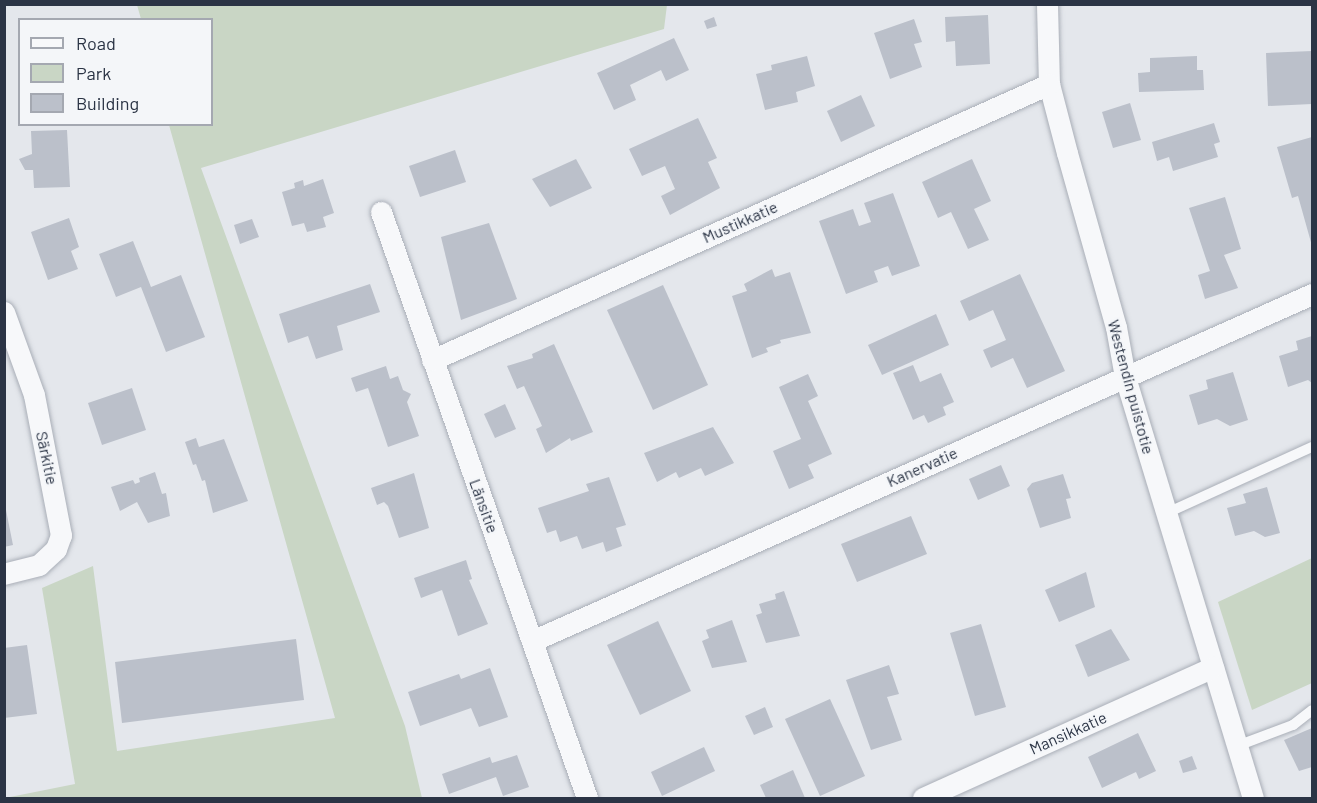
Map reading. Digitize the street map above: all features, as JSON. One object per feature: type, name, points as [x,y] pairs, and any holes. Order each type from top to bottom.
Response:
[{"type":"street","name":"Westendin puistotie","points":[[1047,4],[1049,84],[1116,327],[1125,376],[1253,798]]},
{"type":"street","name":"Mustikkatie","points":[[432,360],[1049,84]]},
{"type":"street","name":"Länsitie","points":[[381,212],[587,798]]},
{"type":"street","name":"Kanervatie","points":[[532,641],[1312,294]]},
{"type":"street","name":"Särkitie","points":[[4,312],[34,395],[61,535],[56,549],[39,565],[4,574]]},
{"type":"street","name":"Mansikkatie","points":[[923,798],[1213,667]]},
{"type":"lane","points":[[1167,513],[1312,447]]},
{"type":"lane","points":[[1237,746],[1293,725],[1312,710]]},
{"type":"green space","points":[[137,5],[667,5],[664,29],[201,168],[405,726],[422,798],[5,798],[75,784],[42,588],[93,566],[117,751],[335,718],[169,126],[213,126],[213,18],[141,18]]},
{"type":"green space","points":[[1312,558],[1312,683],[1252,710],[1218,602]]},
{"type":"building","points":[[988,15],[990,64],[956,66],[955,41],[946,42],[945,17]]},
{"type":"building","points":[[714,17],[717,26],[707,29],[704,21]]},
{"type":"building","points":[[914,19],[922,42],[914,44],[922,67],[890,79],[874,33]]},
{"type":"building","points":[[674,38],[689,70],[666,81],[661,70],[630,85],[636,100],[614,110],[597,73]]},
{"type":"building","points":[[1312,51],[1312,104],[1268,106],[1266,53]]},
{"type":"building","points":[[807,56],[815,86],[796,92],[798,102],[765,110],[756,74],[772,70],[771,65]]},
{"type":"building","points":[[1197,56],[1197,70],[1203,70],[1204,90],[1139,92],[1138,73],[1150,72],[1150,58]]},
{"type":"building","points":[[861,95],[875,126],[841,142],[827,111]]},
{"type":"building","points":[[1130,103],[1141,140],[1113,148],[1102,112]]},
{"type":"building","points":[[698,118],[717,158],[708,162],[720,188],[670,215],[661,196],[675,189],[665,166],[642,176],[629,149]]},
{"type":"building","points":[[1214,123],[1220,142],[1214,144],[1218,157],[1173,171],[1169,157],[1157,161],[1152,142]]},
{"type":"building","points":[[67,130],[70,187],[34,188],[33,170],[25,170],[19,159],[32,154],[31,131]]},
{"type":"building","points":[[1312,137],[1312,246],[1298,196],[1292,198],[1277,147]]},
{"type":"building","points":[[455,150],[466,182],[420,197],[409,166]]},
{"type":"building","points":[[576,159],[592,188],[550,207],[532,179]]},
{"type":"building","points":[[972,159],[991,201],[974,209],[989,240],[968,249],[951,212],[938,218],[922,182]]},
{"type":"building","points":[[323,179],[334,213],[323,217],[326,227],[307,232],[304,223],[292,226],[282,192],[295,188],[294,183],[303,180],[304,186]]},
{"type":"building","points":[[893,193],[920,266],[892,276],[888,266],[874,271],[878,282],[846,294],[819,221],[853,209],[859,226],[871,222],[864,203]]},
{"type":"building","points":[[1225,197],[1241,249],[1224,255],[1238,288],[1205,299],[1198,275],[1210,271],[1189,208]]},
{"type":"building","points":[[69,218],[79,247],[71,251],[78,269],[48,280],[31,232]]},
{"type":"building","points":[[252,219],[259,237],[240,244],[234,225]]},
{"type":"building","points":[[489,223],[517,299],[461,320],[441,237]]},
{"type":"building","points":[[133,241],[151,287],[181,275],[205,337],[166,352],[141,287],[116,297],[99,254]]},
{"type":"building","points":[[772,269],[775,277],[790,272],[811,333],[780,340],[781,343],[766,348],[768,352],[752,358],[732,296],[747,291],[744,284]]},
{"type":"building","points":[[1020,274],[1065,371],[1027,388],[1013,358],[991,368],[983,350],[1006,340],[993,310],[969,321],[960,301]]},
{"type":"building","points":[[370,284],[380,312],[337,326],[343,350],[316,359],[308,336],[288,343],[279,314]]},
{"type":"building","points":[[663,285],[708,385],[653,410],[607,310]]},
{"type":"building","points":[[936,314],[949,345],[882,375],[868,345]]},
{"type":"building","points":[[1312,336],[1312,383],[1308,380],[1288,387],[1279,356],[1298,350],[1296,341]]},
{"type":"building","points":[[554,344],[593,432],[571,441],[570,438],[546,453],[536,429],[542,426],[524,386],[517,389],[507,366],[533,358],[532,354]]},
{"type":"building","points":[[913,365],[920,382],[941,373],[954,402],[943,407],[946,415],[928,423],[924,415],[913,420],[893,373]]},
{"type":"building","points":[[386,366],[390,379],[398,376],[403,390],[411,394],[407,402],[419,436],[388,447],[368,388],[356,392],[351,378]]},
{"type":"building","points":[[1233,372],[1248,420],[1230,426],[1217,419],[1198,425],[1189,395],[1208,389],[1206,380]]},
{"type":"building","points":[[808,374],[818,396],[808,401],[832,454],[808,465],[814,478],[789,489],[773,451],[801,439],[779,387]]},
{"type":"building","points":[[132,388],[146,430],[102,445],[88,403]]},
{"type":"building","points":[[505,404],[516,429],[495,438],[484,414]]},
{"type":"building","points":[[713,427],[734,463],[705,476],[701,468],[679,478],[676,472],[657,482],[644,453]]},
{"type":"building","points":[[196,438],[199,447],[224,439],[248,501],[213,513],[205,480],[202,481],[196,464],[193,465],[185,442]]},
{"type":"building","points":[[1001,465],[1010,486],[978,500],[969,479]]},
{"type":"building","points":[[155,472],[162,494],[166,493],[170,516],[148,523],[137,502],[120,511],[111,487],[133,480],[135,484],[140,482],[139,478]]},
{"type":"building","points":[[414,473],[429,528],[399,538],[388,506],[384,502],[377,505],[371,488]]},
{"type":"building","points":[[1063,474],[1071,498],[1066,499],[1071,518],[1040,528],[1027,489],[1032,483]]},
{"type":"building","points":[[609,477],[626,525],[616,528],[622,546],[606,552],[603,542],[582,549],[577,536],[560,542],[556,530],[547,533],[538,508],[589,491],[586,484]]},
{"type":"building","points":[[1267,487],[1280,533],[1265,537],[1254,531],[1235,536],[1227,508],[1246,503],[1243,494]]},
{"type":"building","points":[[4,500],[13,545],[4,547]]},
{"type":"building","points":[[911,516],[927,554],[857,582],[841,544]]},
{"type":"building","points":[[466,560],[472,579],[469,580],[488,624],[458,636],[442,590],[421,598],[414,578]]},
{"type":"building","points":[[1086,572],[1095,607],[1059,622],[1045,590]]},
{"type":"building","points":[[784,591],[800,636],[766,643],[756,615],[762,613],[759,604],[776,599],[775,594]]},
{"type":"building","points":[[732,620],[747,662],[712,668],[702,641],[709,638],[706,630]]},
{"type":"building","points":[[658,621],[691,691],[640,715],[607,645]]},
{"type":"building","points":[[981,624],[1006,707],[975,716],[950,633]]},
{"type":"building","points":[[1111,629],[1130,660],[1088,677],[1075,645]]},
{"type":"building","points":[[296,639],[304,700],[122,723],[115,662]]},
{"type":"building","points":[[27,645],[37,714],[4,718],[4,648]]},
{"type":"building","points":[[889,665],[899,694],[887,697],[902,740],[871,750],[846,680]]},
{"type":"building","points":[[490,668],[508,717],[479,727],[471,708],[420,726],[408,692],[459,674],[461,679]]},
{"type":"building","points":[[830,699],[865,776],[820,796],[785,719]]},
{"type":"building","points":[[765,707],[773,727],[754,735],[745,716]]},
{"type":"building","points":[[1312,728],[1312,767],[1299,771],[1284,740]]},
{"type":"building","points":[[1138,733],[1156,771],[1139,779],[1136,772],[1102,788],[1088,757]]},
{"type":"building","points":[[704,747],[715,771],[662,796],[651,772]]},
{"type":"building","points":[[517,755],[529,787],[503,796],[496,777],[449,794],[442,774],[490,757],[492,763]]},
{"type":"building","points":[[1192,756],[1197,769],[1183,773],[1179,761]]},
{"type":"building","points":[[793,770],[805,798],[766,798],[760,785]]}]
